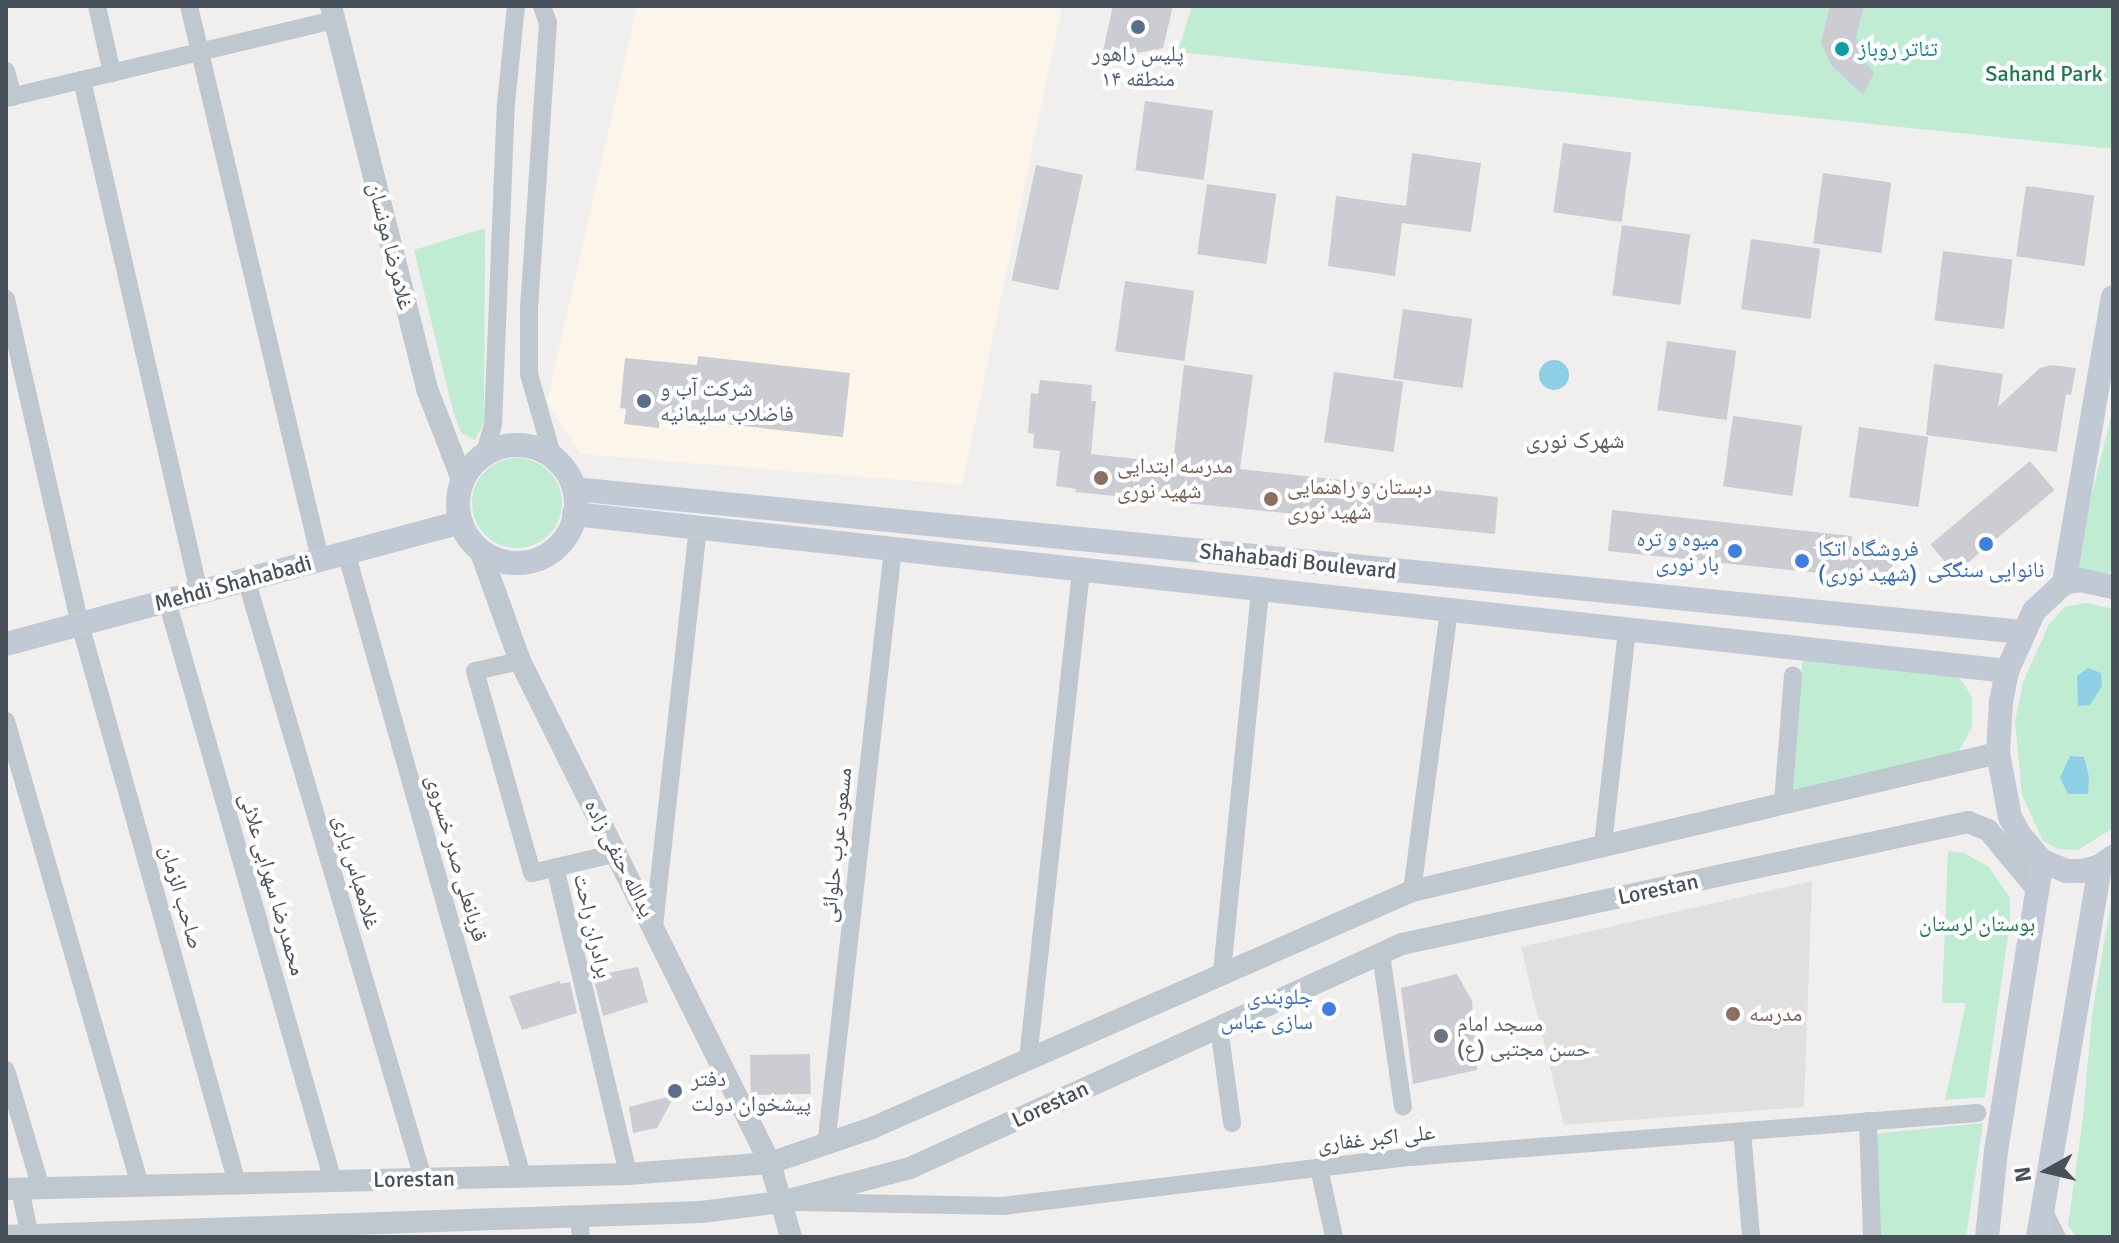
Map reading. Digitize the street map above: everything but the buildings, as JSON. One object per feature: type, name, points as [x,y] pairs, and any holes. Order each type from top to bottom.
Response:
[{"type":"main road","points":[[2064,583],[2113,297]]},
{"type":"main road","points":[[519,445],[553,458],[566,471],[574,489],[574,514],[563,542],[533,562],[514,564],[496,560],[480,550],[461,522],[458,501],[463,482],[484,456],[519,445]]},
{"type":"main road","name":"Shahabadi Boulevard","points":[[574,489],[2022,632]]},
{"type":"main road","name":"Shahabadi Boulevard","points":[[574,514],[2007,671]]},
{"type":"main road","name":"Mehdi Shahabadi","points":[[6,644],[461,522]]},
{"type":"main road","points":[[2107,862],[2083,871],[2067,871],[2042,861],[2019,834],[2010,817],[1998,753],[2001,701],[2007,671],[2034,611],[2064,583],[2080,580],[2113,587]]},
{"type":"main road","points":[[1987,1237],[1996,1151],[2042,861]]},
{"type":"main road","points":[[2038,1237],[2107,862]]},
{"type":"street","points":[[97,6],[112,73]]},
{"type":"street","points":[[189,6],[320,559]]},
{"type":"street","points":[[484,456],[493,424],[506,104],[516,6]]},
{"type":"street","points":[[542,6],[548,23],[529,307],[529,374],[553,458]]},
{"type":"street","points":[[6,71],[9,97],[199,52],[332,13]]},
{"type":"street","name":"غلامرضا مونسان","points":[[332,13],[427,389],[463,482]]},
{"type":"street","points":[[82,80],[199,592]]},
{"type":"street","name":"صاحب الزمان","points":[[6,299],[80,624],[237,1183]]},
{"type":"street","points":[[654,926],[698,528]]},
{"type":"street","name":"مسعود عرب حلوائی","points":[[826,1146],[893,549]]},
{"type":"street","name":"یدالله حنفی زاده","points":[[480,550],[520,661],[770,1163],[791,1237]]},
{"type":"street","name":"قربانعلی صدر خسروی","points":[[346,552],[522,1176]]},
{"type":"street","points":[[1028,1059],[1081,570]]},
{"type":"street","name":"غلامعباس یاری","points":[[246,579],[423,1178]]},
{"type":"street","points":[[1222,972],[1260,589]]},
{"type":"street","name":"محمدرضا سهرابی علائی","points":[[167,601],[333,1181]]},
{"type":"street","points":[[1412,891],[1449,610]]},
{"type":"street","points":[[1603,844],[1627,629]]},
{"type":"street","name":"برادران راحت","points":[[520,661],[475,671],[532,873],[555,867],[628,1174]]},
{"type":"street","points":[[1783,802],[1793,675]]},
{"type":"street","points":[[6,721],[140,1186]]},
{"type":"street","name":"Lorestan","points":[[22,1189],[628,1174],[770,1163],[826,1146],[1412,891],[1998,753]]},
{"type":"street","name":"Lorestan","points":[[6,1236],[580,1227],[781,1202],[910,1168],[1402,944],[1968,822],[1988,830],[2037,889]]},
{"type":"street","points":[[555,867],[617,853]]},
{"type":"street","points":[[1381,954],[1403,1106]]},
{"type":"street","points":[[1219,1027],[1232,1123]]},
{"type":"street","points":[[6,1070],[30,1236]]},
{"type":"street","name":"علی اکبر غفاری","points":[[781,1202],[1003,1206],[1410,1157],[1977,1113]]},
{"type":"street","points":[[1868,1121],[1872,1237]]},
{"type":"street","points":[[1742,1131],[1751,1237]]},
{"type":"street","points":[[1319,1168],[1334,1237]]},
{"type":"street","points":[[2042,1208],[2057,1237]]},
{"type":"shaded area","name":"شرکت آب و فاضلاب سلیمانیه","points":[[637,6],[1062,6],[962,485],[580,454],[547,402]]},
{"type":"shaded area","points":[[1812,881],[1804,1107],[1564,1125],[1521,947]]},
{"type":"green space","name":"Sahand Park","points":[[1192,6],[2113,6],[2113,149],[1178,52]]},
{"type":"green space","points":[[485,228],[484,422],[475,440],[461,433],[453,411],[414,250]]},
{"type":"green space","points":[[2113,409],[2113,568],[2107,576],[2073,569]]},
{"type":"green space","points":[[517,458],[534,461],[549,471],[559,486],[562,503],[559,520],[549,535],[534,545],[517,548],[500,545],[485,535],[475,520],[472,503],[475,486],[485,471],[500,461]]},
{"type":"green space","points":[[2086,603],[2113,609],[2113,828],[2078,850],[2058,849],[2043,841],[2022,795],[2015,722],[2023,682],[2049,624],[2065,607]]},
{"type":"green space","points":[[1803,653],[1958,675],[1972,697],[1972,727],[1959,751],[1792,793]]},
{"type":"green space","name":"بوستان لرستان","points":[[1948,851],[1964,853],[1989,867],[2010,898],[2010,922],[1985,1097],[1945,1100],[1966,1003],[1942,1003]]},
{"type":"green space","points":[[2113,889],[2113,1237],[2077,1237],[2068,1226],[2083,1117],[2092,1015]]},
{"type":"green space","points":[[1983,1123],[1966,1237],[1874,1237],[1870,1140],[1881,1133]]},
{"type":"water","points":[[1554,360],[1565,364],[1569,375],[1565,386],[1554,390],[1543,386],[1539,375],[1543,364]]},
{"type":"water","points":[[2088,668],[2101,673],[2102,686],[2090,705],[2078,706],[2077,676]]},
{"type":"water","points":[[2070,756],[2084,757],[2089,777],[2088,794],[2068,794],[2060,778]]},
{"type":"place","name":"پلیس راهور منطقه ۱۴","points":[[1138,27]]},
{"type":"place","name":"تئاتر روباز","points":[[1842,49]]},
{"type":"place","name":"شرکت آب و فاضلاب سلیمانیه","points":[[644,401]]},
{"type":"place","name":"مدرسه ابتدایی شهید نوری","points":[[1101,478]]},
{"type":"place","name":"دبستان و راهنمایی شهید نوری","points":[[1271,499]]},
{"type":"place","name":"نانوایی سنگکی","points":[[1986,544]]},
{"type":"place","name":"میوه و تره بار نوری","points":[[1735,551]]},
{"type":"place","name":"فروشگاه اتکا (شهید نوری)","points":[[1802,561]]},
{"type":"place","name":"جلوبندی سازی عباس","points":[[1329,1009]]},
{"type":"place","name":"مدرسه","points":[[1733,1014]]},
{"type":"place","name":"مسجد امام حسن مجتبی (ع)","points":[[1441,1036]]},
{"type":"place","name":"دفتر پیشخوان دولت","points":[[675,1091]]},
{"type":"district","name":"شهرک نوری","points":[[1575,441]]}]
